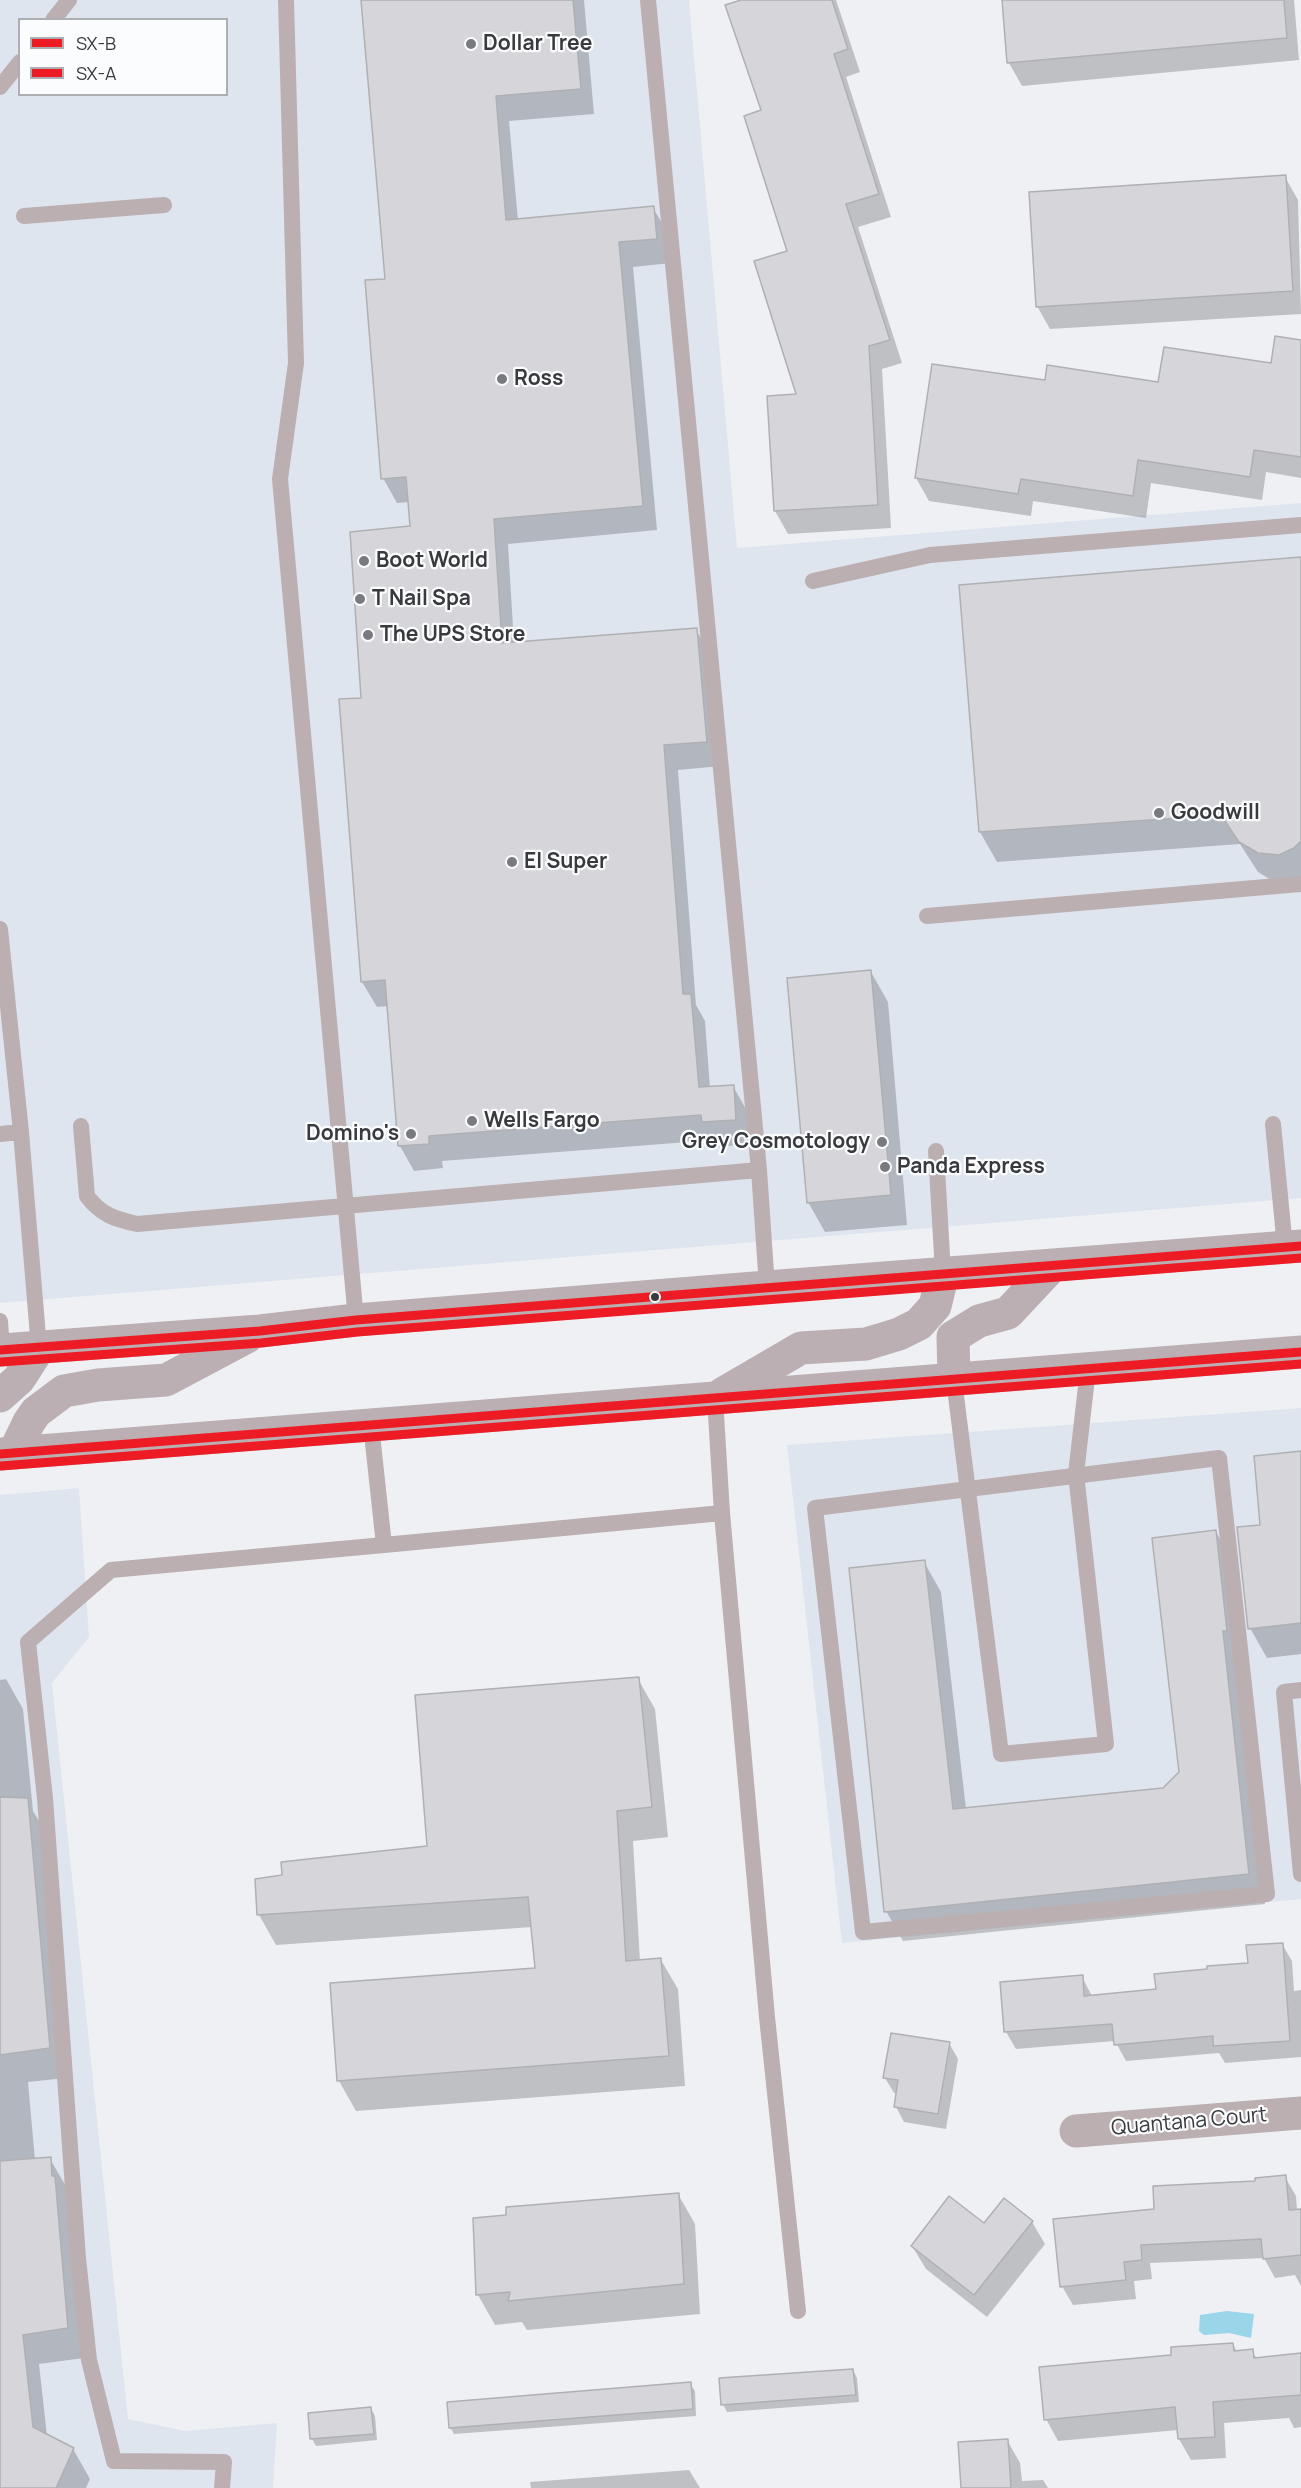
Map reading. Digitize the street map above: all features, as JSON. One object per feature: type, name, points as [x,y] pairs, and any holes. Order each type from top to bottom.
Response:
[{"type":"main road","points":[[1,1341],[39,1348],[260,1331],[356,1320],[1293,1247]]},
{"type":"main road","points":[[954,1380],[953,1337],[979,1321],[1008,1313],[1053,1265]]},
{"type":"main road","points":[[715,1398],[801,1348],[866,1344],[899,1334],[919,1324],[935,1306],[943,1274]]},
{"type":"main road","points":[[7,1453],[36,1412],[64,1391],[98,1385],[165,1380],[260,1331]]},
{"type":"main road","points":[[0,1396],[19,1379],[39,1348]]},
{"type":"main road","points":[[7,1453],[1301,1352]]},
{"type":"street","name":"Quantana Court","points":[[1076,2131],[1301,2113]]},
{"type":"lane","points":[[55,18],[69,0]]},
{"type":"lane","points":[[286,0],[296,363],[280,478],[356,1320]]},
{"type":"lane","points":[[648,0],[759,1170],[767,1287]]},
{"type":"lane","points":[[0,87],[18,64]]},
{"type":"lane","points":[[24,216],[164,205]]},
{"type":"lane","points":[[813,581],[930,555],[1301,525]]},
{"type":"lane","points":[[927,915],[1301,884]]},
{"type":"lane","points":[[0,929],[21,1132],[39,1348]]},
{"type":"lane","points":[[1273,1124],[1293,1247]]},
{"type":"lane","points":[[81,1126],[87,1196],[112,1219],[136,1224],[759,1170]]},
{"type":"lane","points":[[0,1134],[21,1132]]},
{"type":"lane","points":[[936,1151],[943,1274]]},
{"type":"lane","points":[[954,1380],[1001,1754],[1106,1744],[1076,1474],[1088,1369]]},
{"type":"lane","points":[[715,1398],[722,1513],[767,2017],[798,2311]]},
{"type":"lane","points":[[371,1425],[384,1545]]},
{"type":"lane","points":[[1219,1458],[1267,1894],[863,1932],[815,1508],[967,1489],[1219,1458]]},
{"type":"lane","points":[[222,2488],[224,2462],[114,2461],[89,2360],[78,2258],[45,1798],[28,1642],[111,1570],[722,1513]]},
{"type":"lane","points":[[1301,1690],[1284,1692],[1301,1874]]},
{"type":"shaded area","points":[[0,0],[689,0],[737,548],[1301,503],[1301,1198],[0,1303]]},
{"type":"shaded area","points":[[1301,1408],[1301,1899],[842,1943],[787,1445]]},
{"type":"shaded area","points":[[79,1488],[89,1637],[52,1683],[128,2419],[185,2431],[277,2423],[273,2488],[0,2488],[0,1495]]},
{"type":"water","points":[[1227,2311],[1254,2314],[1251,2338],[1229,2333],[1204,2335],[1199,2331],[1200,2315]]},
{"type":"building","points":[[361,0],[573,0],[581,89],[496,96],[506,220],[654,206],[657,239],[619,242],[643,506],[494,519],[502,643],[697,628],[707,742],[664,745],[683,994],[691,994],[699,1087],[734,1085],[736,1120],[702,1122],[701,1115],[429,1136],[429,1144],[398,1146],[385,980],[361,982],[339,699],[361,698],[350,532],[410,526],[406,477],[381,479],[365,280],[385,279]]},
{"type":"building","points":[[741,0],[832,0],[848,49],[834,54],[879,194],[846,204],[890,340],[869,346],[878,505],[774,511],[767,396],[796,394],[754,261],[787,251],[744,116],[761,110],[725,5]]},
{"type":"building","points":[[1002,0],[1284,0],[1287,38],[1007,63]]},
{"type":"building","points":[[1286,175],[1293,291],[1036,307],[1029,192]]},
{"type":"building","points":[[1275,336],[1301,340],[1301,457],[1254,450],[1250,477],[1138,460],[1133,496],[1021,479],[1018,494],[915,478],[932,364],[1045,380],[1047,365],[1158,382],[1164,347],[1271,363]]},
{"type":"building","points":[[1301,557],[1301,841],[1294,848],[1279,855],[1258,853],[1239,842],[1221,815],[979,832],[959,585]]},
{"type":"building","points":[[871,970],[891,1195],[807,1203],[787,978]]},
{"type":"building","points":[[1301,1451],[1301,1623],[1248,1629],[1237,1527],[1260,1525],[1254,1456]]},
{"type":"building","points":[[1216,1530],[1227,1631],[1223,1631],[1249,1874],[884,1912],[849,1568],[925,1560],[953,1809],[1163,1788],[1179,1772],[1152,1538]]},
{"type":"building","points":[[639,1677],[652,1807],[617,1811],[626,1961],[661,1958],[669,2056],[337,2081],[330,1983],[535,1968],[528,1897],[257,1915],[255,1879],[282,1875],[281,1862],[427,1846],[415,1695]]},
{"type":"building","points":[[0,1797],[28,1798],[50,2048],[0,2055]]},
{"type":"building","points":[[1283,1943],[1290,2041],[1213,2046],[1213,2036],[1114,2045],[1112,2024],[1004,2032],[1000,1982],[1083,1975],[1084,1996],[1156,1989],[1154,1974],[1248,1963],[1246,1945]]},
{"type":"building","points":[[891,2033],[950,2042],[938,2114],[894,2107],[898,2080],[883,2078]]},
{"type":"building","points":[[51,2157],[52,2176],[55,2176],[68,2328],[23,2335],[33,2427],[74,2448],[56,2488],[0,2488],[0,2161]]},
{"type":"building","points":[[1286,2175],[1289,2210],[1301,2209],[1301,2255],[1263,2259],[1261,2239],[1141,2245],[1142,2260],[1124,2262],[1126,2280],[1060,2287],[1053,2219],[1154,2209],[1153,2186],[1255,2181],[1255,2178]]},
{"type":"building","points":[[679,2193],[684,2284],[508,2301],[510,2292],[476,2295],[473,2218],[506,2215],[506,2207]]},
{"type":"building","points":[[949,2196],[984,2223],[1004,2198],[1033,2221],[974,2295],[911,2246]]},
{"type":"building","points":[[1233,2343],[1234,2351],[1253,2349],[1254,2358],[1301,2353],[1301,2395],[1213,2402],[1215,2437],[1178,2439],[1175,2407],[1044,2420],[1039,2367],[1171,2355],[1171,2347]]},
{"type":"building","points":[[853,2369],[856,2395],[721,2405],[719,2378]]},
{"type":"building","points":[[691,2382],[693,2409],[449,2428],[447,2402]]},
{"type":"building","points":[[371,2407],[374,2434],[310,2439],[308,2413]]},
{"type":"building","points":[[1008,2439],[1011,2488],[961,2488],[958,2442]]},
{"type":"transit line","name":"SX-B","points":[[0,1350],[1301,1246]]},
{"type":"transit line","name":"SX-A","points":[[1,1362],[1301,1258]]},
{"type":"transit line","name":"SX-B","points":[[0,1454],[1301,1352]]},
{"type":"transit line","name":"SX-A","points":[[1,1466],[1301,1364]]},
{"type":"place","name":"Dollar Tree","points":[[471,44]]},
{"type":"place","name":"Ross","points":[[502,379]]},
{"type":"place","name":"Boot World","points":[[364,561]]},
{"type":"place","name":"T Nail Spa","points":[[360,599]]},
{"type":"place","name":"The UPS Store","points":[[368,635]]},
{"type":"place","name":"Goodwill","points":[[1159,813]]},
{"type":"place","name":"El Super","points":[[512,862]]},
{"type":"place","name":"Wells Fargo","points":[[472,1121]]},
{"type":"place","name":"Domino's","points":[[411,1134]]},
{"type":"place","name":"Grey Cosmotology","points":[[882,1142]]},
{"type":"place","name":"Panda Express","points":[[885,1167]]}]
